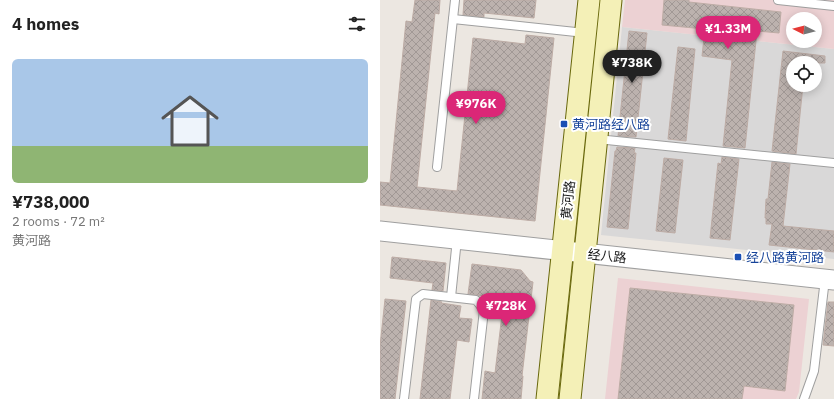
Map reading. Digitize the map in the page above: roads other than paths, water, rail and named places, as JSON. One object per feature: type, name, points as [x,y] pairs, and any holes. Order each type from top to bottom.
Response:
[{"type":"main road","name":"黄河路","points":[[547,399],[588,0]]},
{"type":"main road","name":"黄河路","points":[[570,399],[611,0]]},
{"type":"street","name":"经八路","points":[[380,231],[829,280]]},
{"type":"lane","points":[[437,167],[455,0]]},
{"type":"lane","points":[[778,0],[834,6]]},
{"type":"lane","points":[[453,19],[585,33]]},
{"type":"lane","points":[[597,139],[834,163]]},
{"type":"lane","points":[[451,297],[457,239]]},
{"type":"lane","points":[[804,399],[814,371],[829,280]]},
{"type":"lane","points":[[404,399],[416,300],[422,294],[476,300],[484,310],[474,399]]},
{"type":"place","name":"黄河路经八路","points":[[564,124]]},
{"type":"place","name":"经八路黄河路","points":[[738,257]]}]
